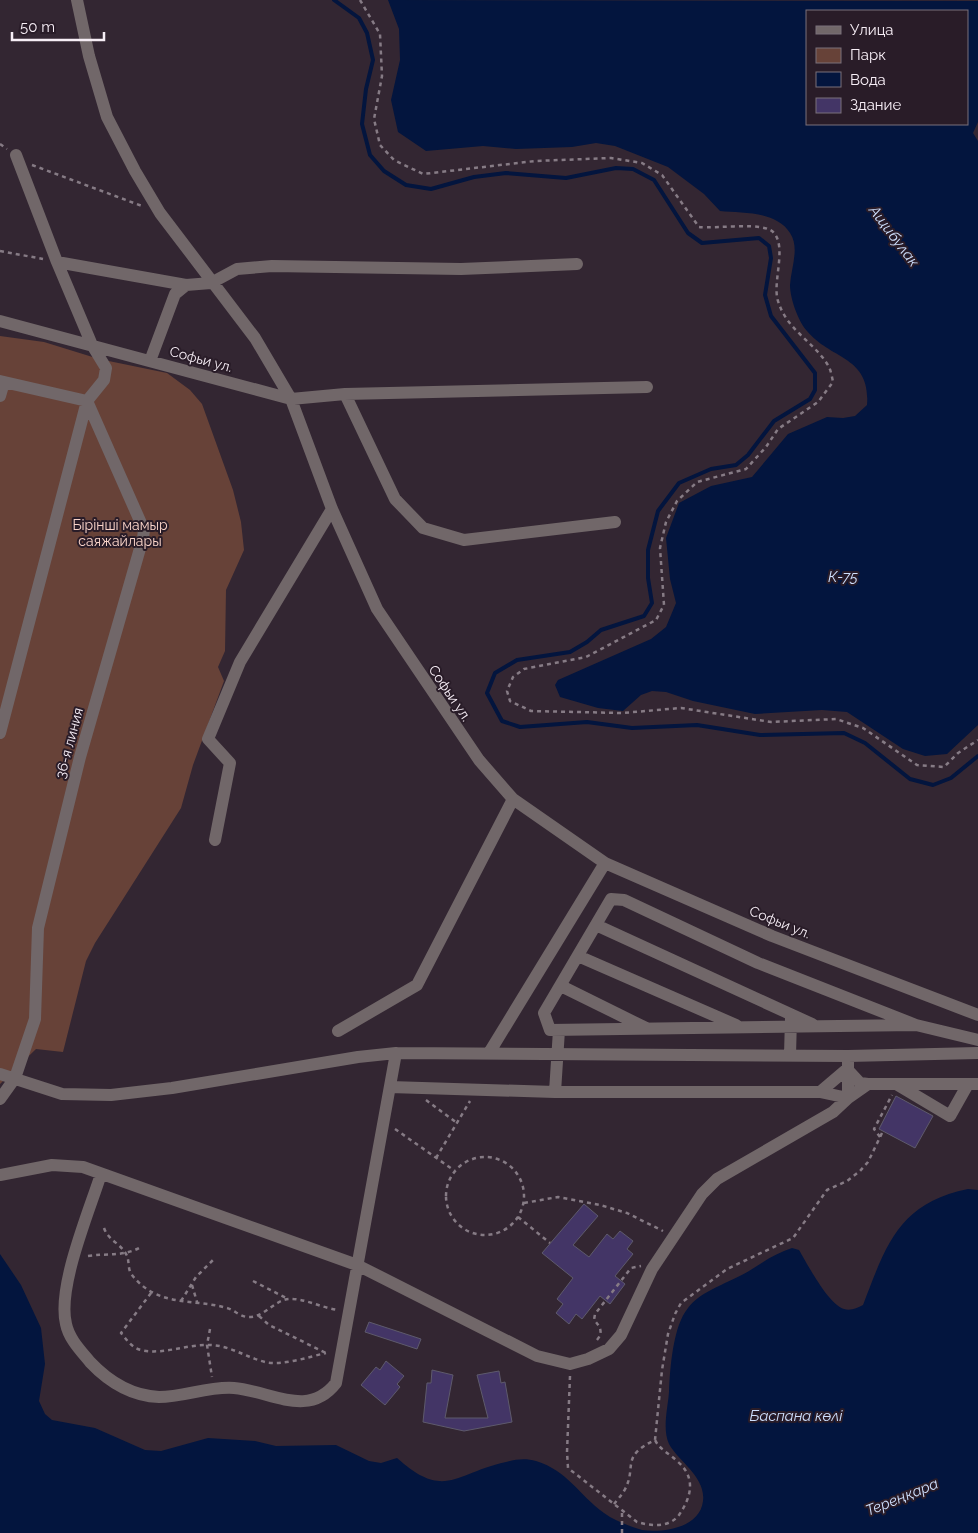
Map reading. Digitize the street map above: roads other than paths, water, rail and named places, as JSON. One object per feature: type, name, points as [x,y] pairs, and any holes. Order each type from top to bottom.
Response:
[{"type":"street","points":[[77,0],[89,56],[107,117],[135,172],[160,213],[255,338],[291,399],[345,394],[647,387]]},
{"type":"street","points":[[0,733],[87,401],[104,380],[106,368],[92,345],[56,262],[16,155]]},
{"type":"street","points":[[56,262],[186,285],[212,283],[237,270],[272,266],[462,269],[577,264]]},
{"type":"street","points":[[150,361],[174,294],[186,285]]},
{"type":"street","name":"Софьи ул.","points":[[0,321],[291,399],[332,509],[377,609],[478,760],[513,799],[605,863],[772,936],[978,1015]]},
{"type":"street","points":[[0,396],[2,382],[87,401]]},
{"type":"street","points":[[345,394],[395,499],[423,528],[464,540],[615,522]]},
{"type":"street","name":"36-я линия","points":[[0,1099],[15,1078],[35,1019],[38,928],[80,757],[144,530],[87,401]]},
{"type":"street","points":[[215,840],[230,763],[208,739],[240,662],[332,509]]},
{"type":"street","points":[[338,1031],[417,985],[513,799]]},
{"type":"street","points":[[489,1052],[605,863]]},
{"type":"street","points":[[791,1020],[741,1027],[550,1030],[544,1013],[611,899],[624,900],[758,963],[916,1025],[978,1040]]},
{"type":"street","points":[[596,925],[791,1020],[817,1026],[916,1025]]},
{"type":"street","points":[[578,956],[741,1027]]},
{"type":"street","points":[[560,986],[648,1028]]},
{"type":"street","points":[[790,1056],[791,1020]]},
{"type":"street","points":[[554,1092],[559,1030]]},
{"type":"street","points":[[0,1074],[62,1094],[111,1095],[172,1088],[358,1057],[396,1053],[489,1052],[790,1056],[978,1054]]},
{"type":"street","points":[[101,1174],[68,1280],[63,1303],[66,1325],[76,1344],[102,1375],[129,1390],[160,1397],[214,1388],[236,1388],[300,1402],[317,1400],[330,1392],[336,1383],[382,1121],[396,1053]]},
{"type":"street","points":[[848,1056],[848,1098]]},
{"type":"street","points":[[820,1092],[847,1069]]},
{"type":"street","points":[[847,1069],[860,1083],[868,1084],[973,1084]]},
{"type":"street","points":[[0,1175],[52,1165],[83,1167],[357,1265],[536,1356],[570,1364],[609,1350],[621,1334],[652,1269],[702,1194],[717,1179],[834,1112],[848,1098],[868,1084]]},
{"type":"street","points":[[898,1085],[950,1116],[973,1084]]},
{"type":"street","points":[[390,1087],[554,1092],[820,1092],[848,1098]]},
{"type":"water","name":"К-75","points":[[388,0],[978,1],[978,122],[973,133],[978,141],[978,725],[947,754],[925,756],[903,749],[847,712],[822,710],[755,714],[693,701],[666,692],[652,691],[641,695],[623,711],[598,708],[560,697],[555,685],[558,680],[651,639],[666,627],[676,603],[670,579],[666,538],[679,503],[711,486],[752,477],[788,434],[827,417],[843,418],[855,416],[867,405],[867,389],[863,377],[856,368],[817,340],[807,331],[801,321],[795,309],[790,290],[795,252],[793,239],[784,226],[758,214],[720,211],[704,194],[668,167],[615,146],[596,143],[572,147],[516,149],[483,146],[426,151],[398,132],[391,100],[400,60],[399,29]]},
{"type":"water","name":"Баспана көлі","points":[[968,1189],[978,1190],[978,1533],[0,1533],[0,1254],[21,1285],[41,1328],[45,1364],[39,1401],[45,1414],[52,1420],[95,1428],[145,1450],[161,1451],[208,1438],[255,1441],[276,1446],[336,1445],[369,1461],[381,1463],[397,1458],[413,1471],[427,1478],[439,1481],[462,1477],[510,1461],[532,1460],[557,1471],[595,1506],[613,1518],[642,1530],[660,1531],[688,1523],[700,1510],[703,1501],[703,1492],[700,1484],[691,1470],[673,1451],[666,1432],[673,1348],[679,1325],[693,1302],[775,1255],[792,1248],[799,1250],[825,1292],[838,1306],[847,1310],[863,1305],[879,1264],[898,1230],[911,1216],[926,1205],[945,1196]]},
{"type":"waterway","points":[[334,0],[359,18],[367,33],[373,60],[366,89],[362,124],[370,155],[384,171],[406,185],[431,189],[474,177],[506,173],[566,178],[616,168],[633,169],[654,180],[688,233],[702,243],[759,238],[769,246],[771,258],[765,295],[771,316],[815,373],[815,390],[810,399],[774,421],[748,455],[736,465],[711,469],[679,483],[658,511],[648,550],[648,578],[652,603],[644,616],[601,630],[587,642],[570,652],[517,660],[495,673],[487,693],[502,721],[520,727],[587,722],[632,728],[697,725],[760,735],[844,733],[865,743],[910,779],[933,785],[951,778],[978,756]]},
{"type":"water label","name":"Ащибулак","points":[[894,236]]},
{"type":"water label","name":"Тереңқара","points":[[902,1497]]},
{"type":"park label","name":"Бірінші мамыр саяжайлары","points":[[120,534]]}]
